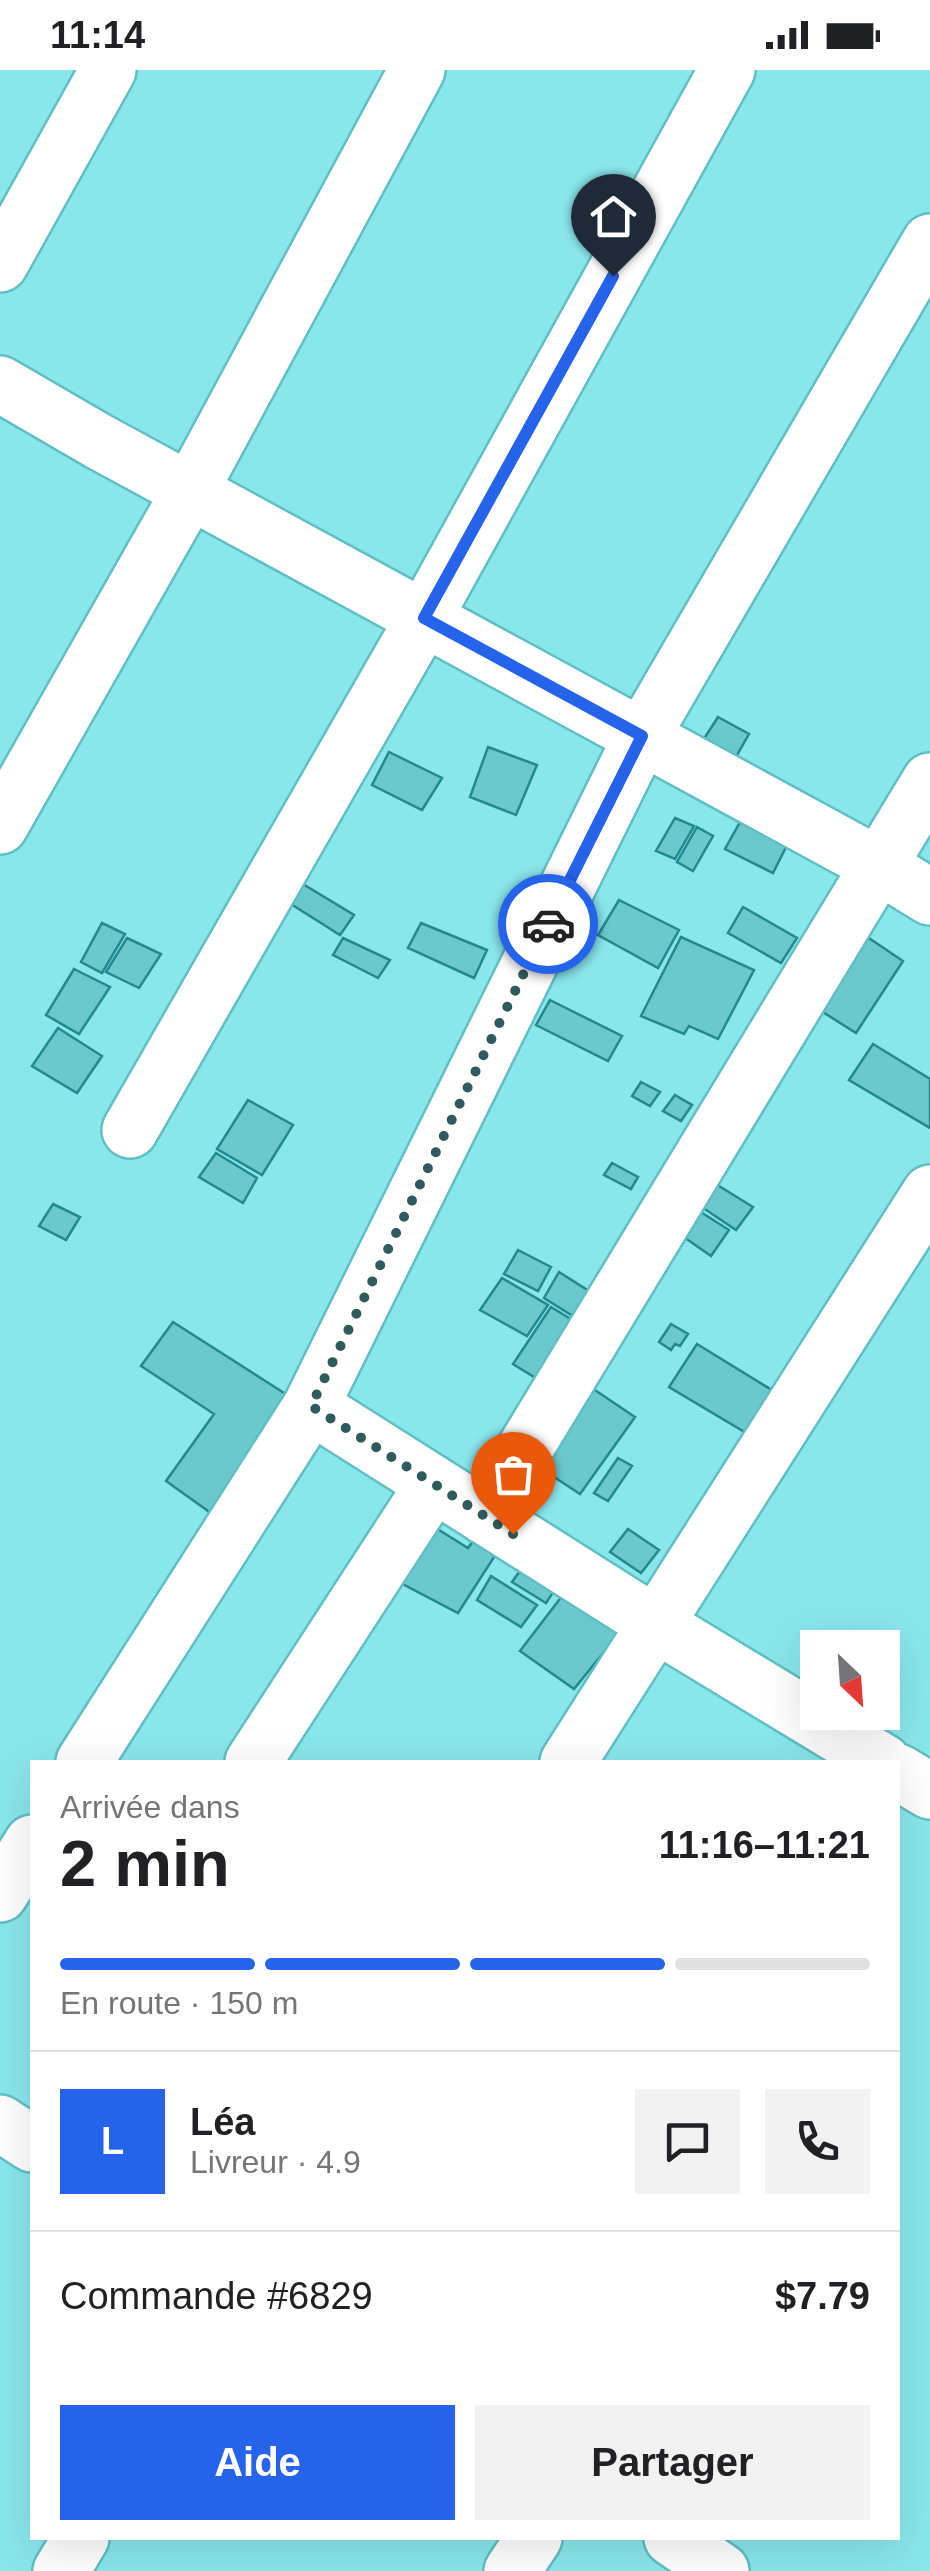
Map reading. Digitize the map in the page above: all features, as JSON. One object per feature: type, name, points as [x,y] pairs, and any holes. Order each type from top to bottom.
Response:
[{"type":"street","points":[[0,264],[108,70]]},
{"type":"street","points":[[0,826],[190,491],[417,70]]},
{"type":"street","points":[[130,1130],[424,618],[727,70]]},
{"type":"street","points":[[85,1760],[311,1406],[642,736],[930,242]]},
{"type":"street","points":[[0,384],[930,897]]},
{"type":"street","points":[[484,1516],[930,780]]},
{"type":"street","points":[[569,1760],[930,1193]]},
{"type":"street","points":[[311,1406],[879,1760]]},
{"type":"street","points":[[254,1760],[433,1485]]},
{"type":"street","points":[[900,1773],[930,1792]]},
{"type":"street","points":[[0,1894],[30,1845]]},
{"type":"street","points":[[60,2571],[80,2540]]},
{"type":"street","points":[[512,2571],[533,2540]]},
{"type":"street","points":[[675,2540],[722,2571]]},
{"type":"building","points":[[718,717],[749,734],[733,762],[700,745]]},
{"type":"building","points":[[488,747],[537,765],[516,815],[470,797]]},
{"type":"building","points":[[389,752],[442,778],[422,810],[372,785]]},
{"type":"building","points":[[744,815],[791,837],[773,873],[725,849]]},
{"type":"building","points":[[675,818],[694,826],[675,859],[656,851]]},
{"type":"building","points":[[697,827],[713,836],[693,871],[677,862]]},
{"type":"building","points":[[288,875],[354,915],[340,935],[275,894]]},
{"type":"building","points":[[619,900],[679,930],[658,968],[598,935]]},
{"type":"building","points":[[743,907],[797,938],[781,963],[728,933]]},
{"type":"building","points":[[102,923],[125,934],[102,973],[81,962]]},
{"type":"building","points":[[421,923],[487,950],[474,978],[408,948]]},
{"type":"building","points":[[857,930],[903,961],[856,1033],[818,1009]]},
{"type":"building","points":[[681,937],[754,970],[718,1039],[689,1026],[684,1034],[641,1016]]},
{"type":"building","points":[[127,938],[161,954],[139,988],[106,972]]},
{"type":"building","points":[[343,938],[390,960],[378,978],[333,955]]},
{"type":"building","points":[[74,969],[110,987],[79,1034],[46,1015]]},
{"type":"building","points":[[550,1000],[622,1036],[608,1061],[536,1025]]},
{"type":"building","points":[[58,1028],[102,1056],[77,1093],[32,1066]]},
{"type":"building","points":[[873,1044],[930,1079],[930,1128],[849,1080]]},
{"type":"building","points":[[641,1082],[660,1092],[650,1106],[632,1096]]},
{"type":"building","points":[[675,1095],[692,1105],[681,1121],[663,1111]]},
{"type":"building","points":[[248,1100],[293,1125],[262,1175],[217,1149]]},
{"type":"building","points":[[216,1153],[257,1178],[243,1203],[199,1177]]},
{"type":"building","points":[[612,1163],[638,1177],[631,1189],[604,1175]]},
{"type":"building","points":[[698,1173],[753,1207],[736,1230],[684,1195]]},
{"type":"building","points":[[53,1204],[80,1217],[66,1240],[39,1226]]},
{"type":"building","points":[[696,1209],[729,1230],[711,1256],[678,1233]]},
{"type":"building","points":[[518,1250],[551,1267],[538,1291],[504,1274]]},
{"type":"building","points":[[559,1272],[592,1293],[576,1318],[544,1298]]},
{"type":"building","points":[[502,1278],[548,1305],[527,1336],[480,1310]]},
{"type":"building","points":[[551,1307],[577,1323],[539,1380],[513,1364]]},
{"type":"building","points":[[173,1322],[295,1400],[215,1516],[166,1481],[214,1414],[141,1366]]},
{"type":"building","points":[[671,1324],[688,1334],[680,1346],[675,1344],[671,1350],[659,1342]]},
{"type":"building","points":[[697,1344],[775,1392],[748,1434],[669,1387]]},
{"type":"building","points":[[577,1378],[635,1417],[580,1494],[533,1463]]},
{"type":"building","points":[[618,1458],[632,1466],[608,1501],[594,1493]]},
{"type":"building","points":[[431,1525],[468,1548],[473,1541],[496,1554],[458,1613],[395,1580]]},
{"type":"building","points":[[628,1529],[659,1550],[641,1573],[610,1552]]},
{"type":"building","points":[[533,1553],[566,1573],[546,1603],[512,1582]]},
{"type":"building","points":[[491,1576],[537,1605],[521,1627],[477,1600]]},
{"type":"building","points":[[572,1583],[625,1626],[574,1689],[520,1651]]},
{"type":"way so far","points":[[513,1534],[311,1406],[548,924]]},
{"type":"route","points":[[548,924],[642,736],[424,618],[613,276]]}]
